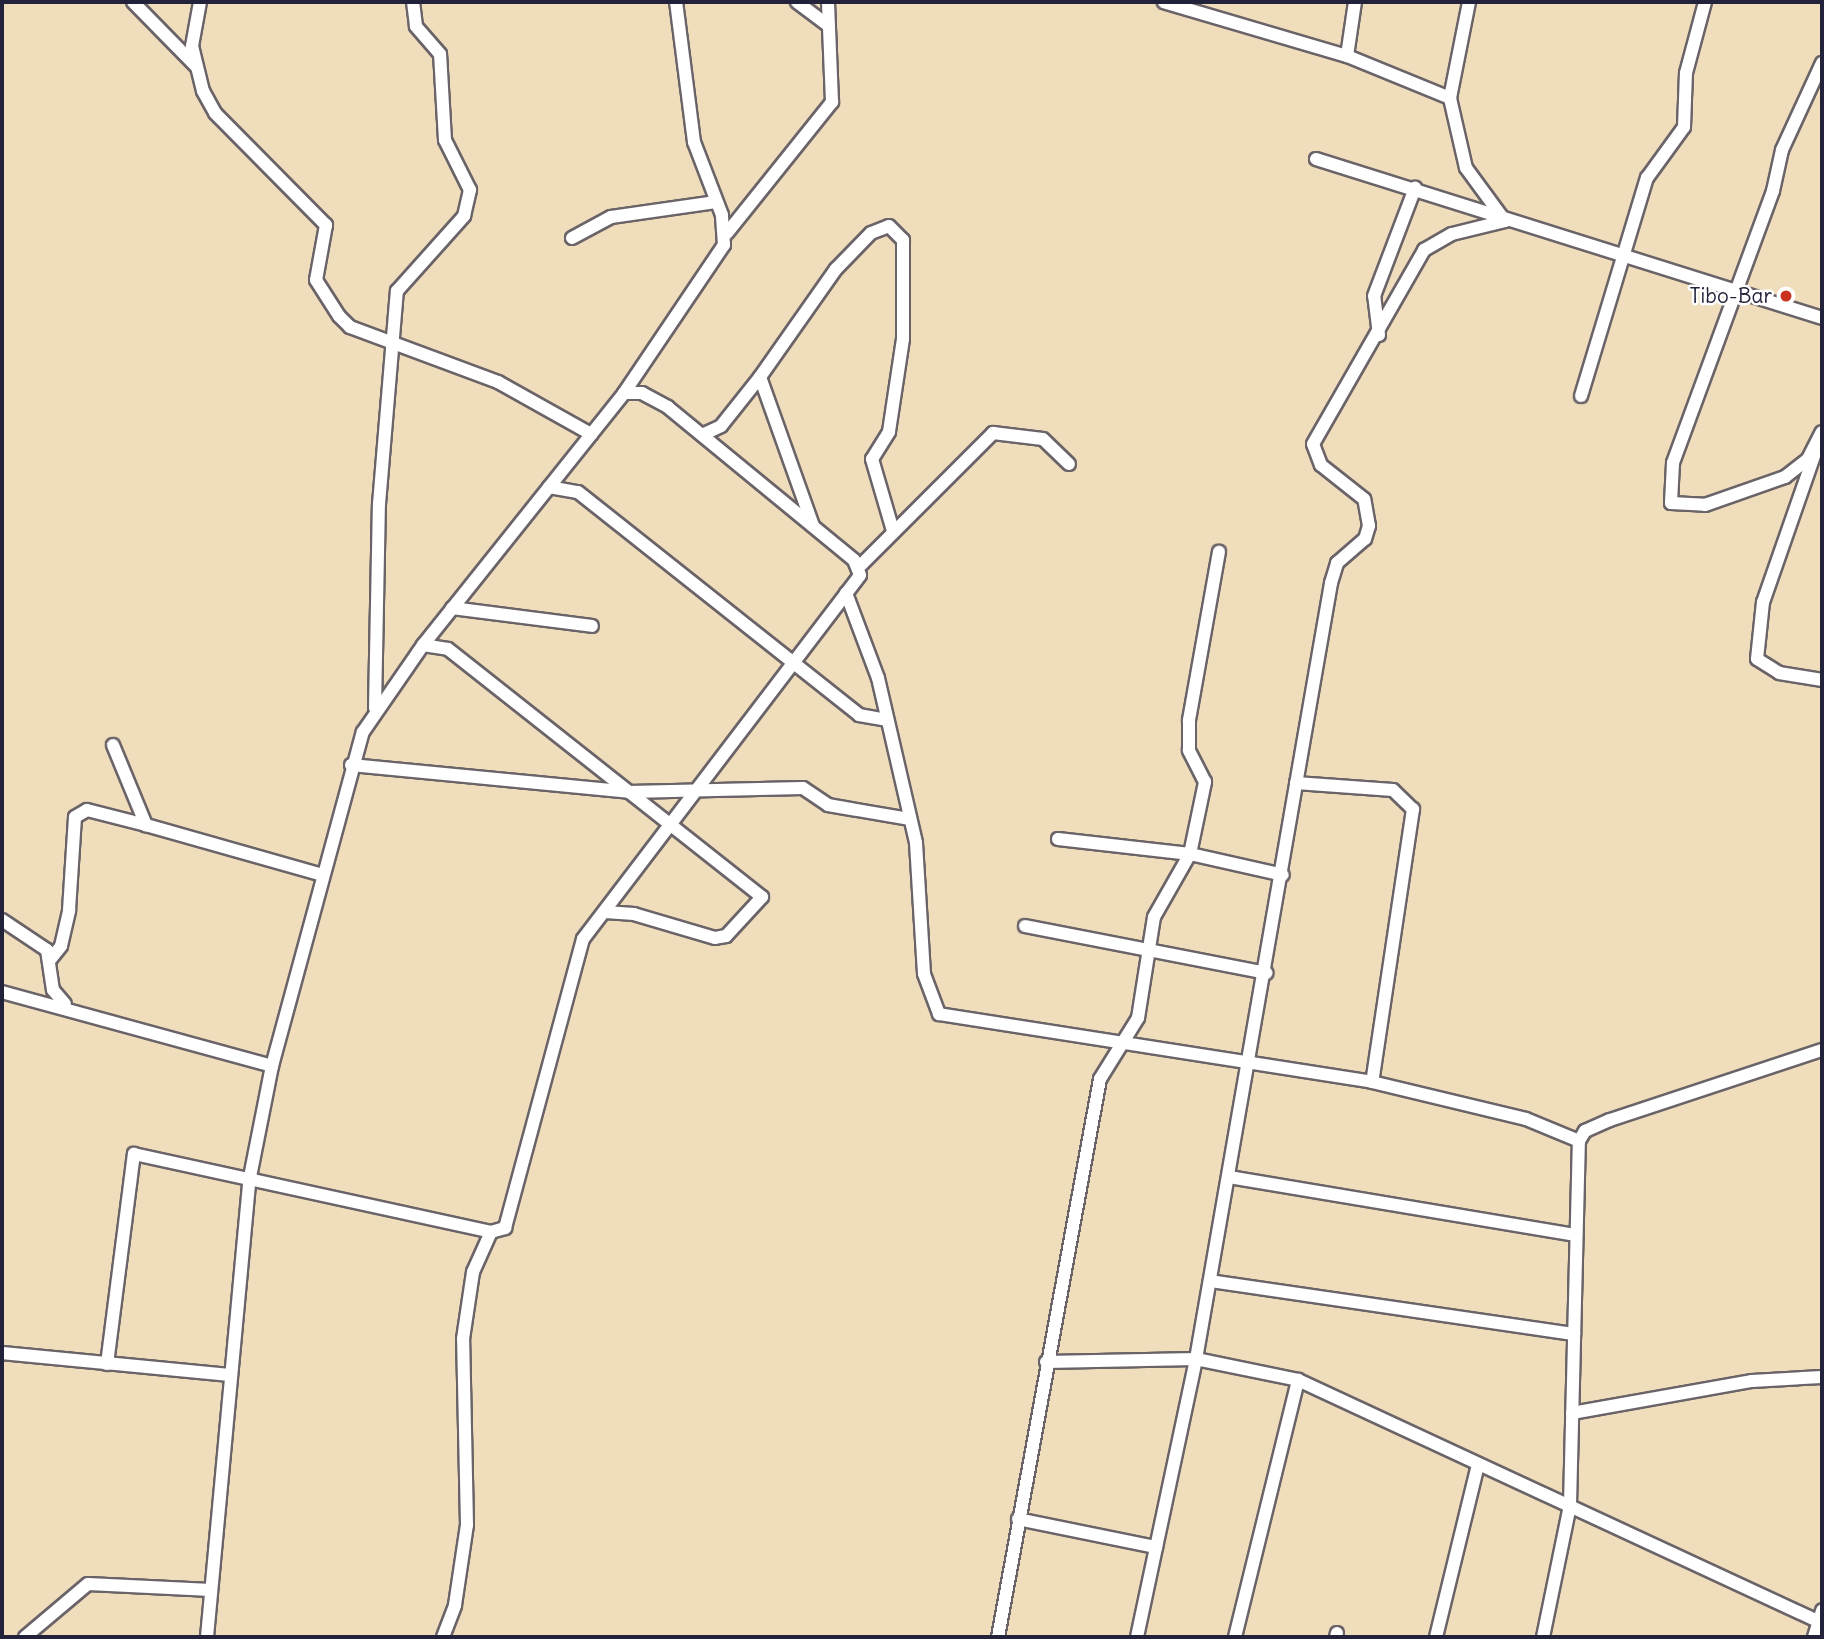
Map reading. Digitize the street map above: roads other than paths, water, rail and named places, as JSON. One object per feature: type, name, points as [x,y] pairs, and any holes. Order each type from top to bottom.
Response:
[{"type":"street","points":[[132,2],[198,69]]},
{"type":"street","points":[[200,2],[192,46],[215,113],[326,225],[320,290],[350,327],[394,339],[520,393],[591,434]]},
{"type":"street","points":[[375,708],[379,503],[397,291],[464,216],[470,190],[445,140],[440,54],[416,26],[413,2]]},
{"type":"street","points":[[676,2],[694,142],[727,233]]},
{"type":"street","points":[[797,2],[828,25]]},
{"type":"street","points":[[207,1637],[229,1375],[250,1177],[272,1066],[351,765],[375,708],[624,393],[706,278],[727,233],[832,102],[836,84],[828,25],[828,2]]},
{"type":"street","points":[[1164,2],[1348,56],[1450,98]]},
{"type":"street","points":[[1348,56],[1355,2]]},
{"type":"street","points":[[1469,2],[1450,98],[1466,168],[1505,221]]},
{"type":"street","points":[[1581,396],[1620,257],[1647,178],[1684,127],[1686,73],[1705,2]]},
{"type":"street","points":[[1820,437],[1784,477],[1705,505],[1671,503],[1673,463],[1782,150],[1822,63]]},
{"type":"street","points":[[1316,159],[1415,188],[1505,221],[1822,318]]},
{"type":"street","points":[[1379,335],[1374,296],[1415,188]]},
{"type":"street","points":[[572,238],[611,217],[716,202]]},
{"type":"street","points":[[1137,1637],[1196,1359],[1266,973],[1331,583],[1337,563],[1365,539],[1369,526],[1364,499],[1321,465],[1314,444],[1379,335],[1424,250],[1452,234],[1505,221]]},
{"type":"street","points":[[702,435],[721,426],[760,377],[836,269],[871,233],[893,229],[903,240],[903,339],[889,432],[872,458],[893,531]]},
{"type":"street","points":[[760,377],[813,526]]},
{"type":"street","points":[[624,393],[655,398],[813,526],[859,567]]},
{"type":"street","points":[[107,1364],[134,1154],[250,1177],[491,1232],[505,1228],[513,1213],[576,954],[670,823],[846,593],[859,567],[993,433],[1043,439],[1069,464]]},
{"type":"street","points":[[1820,437],[1763,601],[1757,659],[1779,673],[1822,680]]},
{"type":"street","points":[[549,486],[578,492],[859,715],[887,720]]},
{"type":"street","points":[[998,1637],[1046,1362],[1100,1079],[1138,1018],[1151,951],[1154,917],[1190,854],[1205,782],[1189,750],[1189,720],[1219,552]]},
{"type":"street","points":[[846,593],[870,650],[916,843],[924,974],[939,1014],[1249,1067],[1372,1082],[1526,1119],[1579,1141]]},
{"type":"street","points":[[452,608],[592,626]]},
{"type":"street","points":[[423,645],[448,649],[761,893],[762,901],[726,936],[715,938],[634,914],[605,912]]},
{"type":"street","points":[[113,744],[146,825]]},
{"type":"street","points":[[351,765],[629,792],[803,788],[828,805],[909,819]]},
{"type":"street","points":[[1296,783],[1393,790],[1413,809],[1372,1082]]},
{"type":"street","points":[[49,961],[61,946],[69,910],[75,817],[87,810],[323,875]]},
{"type":"street","points":[[1058,839],[1190,854],[1283,875]]},
{"type":"street","points":[[2,920],[39,943],[49,961],[53,990],[65,1004]]},
{"type":"street","points":[[1025,926],[1266,973]]},
{"type":"street","points":[[2,992],[65,1004],[272,1066]]},
{"type":"street","points":[[1544,1637],[1570,1505],[1579,1141],[1585,1131],[1610,1120],[1822,1050]]},
{"type":"street","points":[[1229,1177],[1576,1235]]},
{"type":"street","points":[[443,1637],[455,1605],[467,1525],[463,1339],[474,1272],[491,1232]]},
{"type":"street","points":[[1210,1281],[1574,1334]]},
{"type":"street","points":[[2,1353],[229,1375]]},
{"type":"street","points":[[1046,1362],[1196,1359],[1297,1380],[1822,1623]]},
{"type":"street","points":[[1572,1413],[1752,1381],[1822,1377]]},
{"type":"street","points":[[1235,1637],[1297,1380]]},
{"type":"street","points":[[1436,1637],[1478,1465]]},
{"type":"street","points":[[1018,1519],[1156,1547]]},
{"type":"street","points":[[25,1637],[88,1584],[211,1590]]},
{"type":"street","points":[[1814,1637],[1822,1623],[1822,1610]]},
{"type":"place","name":"Tibo-Bar","points":[[1786,296]]}]
